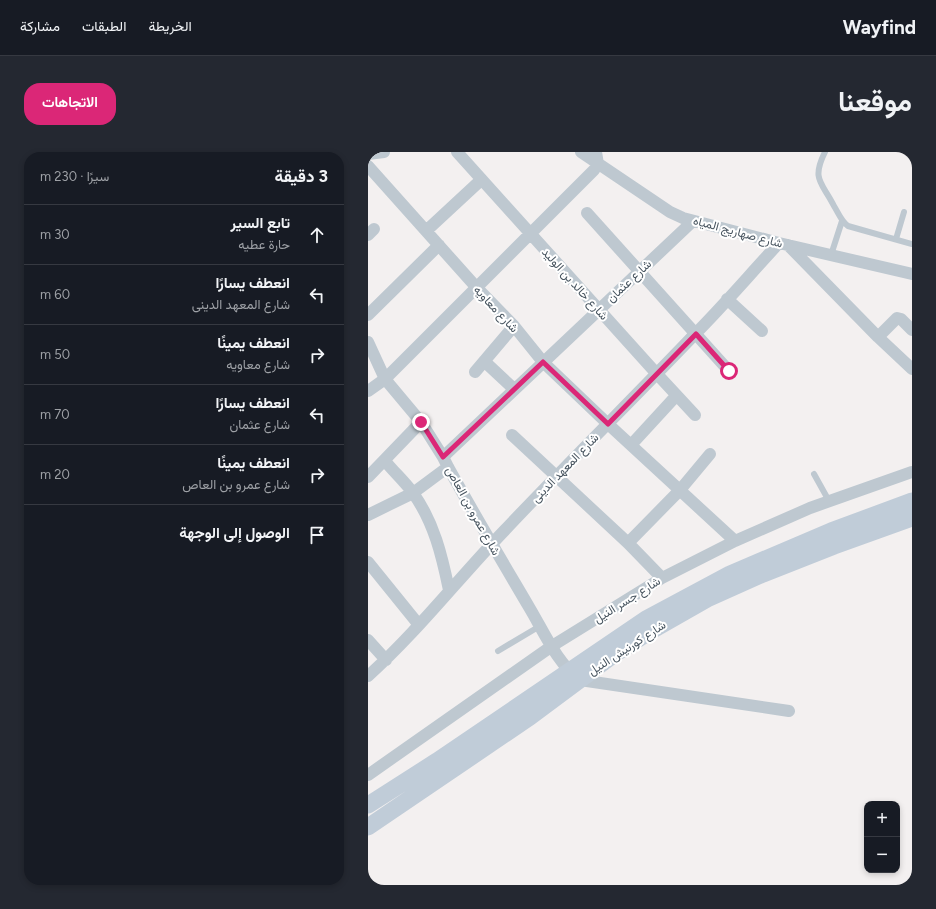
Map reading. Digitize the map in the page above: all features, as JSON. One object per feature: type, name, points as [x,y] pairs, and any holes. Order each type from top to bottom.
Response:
[{"type":"main road","name":"شارع كورنيش النيل","points":[[368,827],[530,717],[574,676],[646,619],[730,574],[831,531],[912,501]]},
{"type":"main road","name":"شارع كورنيش النيل","points":[[368,805],[574,676],[707,599],[796,561],[912,518]]},
{"type":"street","points":[[368,154],[384,152]]},
{"type":"street","name":"شارع خالد بن الوليد","points":[[457,152],[530,235],[694,415]]},
{"type":"street","name":"شارع صهاريج المياه","points":[[581,152],[597,158],[670,212],[683,218],[784,244],[912,274]]},
{"type":"street","points":[[368,391],[385,379],[594,170],[597,158]]},
{"type":"street","name":"شارع معاويه","points":[[368,166],[477,288],[514,326],[543,362],[735,541]]},
{"type":"street","points":[[426,231],[481,180]]},
{"type":"street","points":[[587,213],[729,371]]},
{"type":"street","name":"شارع عثمان","points":[[368,515],[413,493],[446,462],[514,389],[693,221]]},
{"type":"street","points":[[784,244],[912,369]]},
{"type":"street","name":"شارع المعهد الدينى","points":[[368,676],[386,660],[419,625],[491,544],[556,476],[696,334],[727,299],[784,244]]},
{"type":"street","points":[[368,315],[439,245]]},
{"type":"street","points":[[727,299],[762,331]]},
{"type":"street","points":[[878,337],[897,318],[912,330]]},
{"type":"street","points":[[475,372],[514,326]]},
{"type":"street","name":"شارع عمرو بن العاص","points":[[368,342],[385,379],[421,422],[446,462],[491,544],[552,646],[574,676]]},
{"type":"street","points":[[484,361],[514,389]]},
{"type":"street","points":[[631,445],[676,396]]},
{"type":"street","points":[[368,477],[421,422]]},
{"type":"street","points":[[512,435],[628,543],[662,578]]},
{"type":"street","points":[[628,543],[680,490],[710,454]]},
{"type":"street","points":[[385,461],[413,493],[424,513],[436,538],[444,564],[449,590]]},
{"type":"street","name":"شارع جسر النيل","points":[[368,775],[552,646],[662,578],[735,541],[810,508],[912,472]]},
{"type":"street","points":[[368,562],[419,625]]},
{"type":"street","points":[[368,640],[386,660]]},
{"type":"street","points":[[574,676],[789,711]]},
{"type":"lane","points":[[825,152],[818,165],[819,182],[834,204],[842,221],[848,226],[912,244]]},
{"type":"lane","points":[[896,239],[904,212]]},
{"type":"lane","points":[[831,255],[842,221]]},
{"type":"lane","points":[[814,474],[829,501]]},
{"type":"lane","points":[[498,651],[540,626]]},
{"type":"route","points":[[421,422],[443,457],[543,362],[608,424],[696,334],[729,371]]}]
